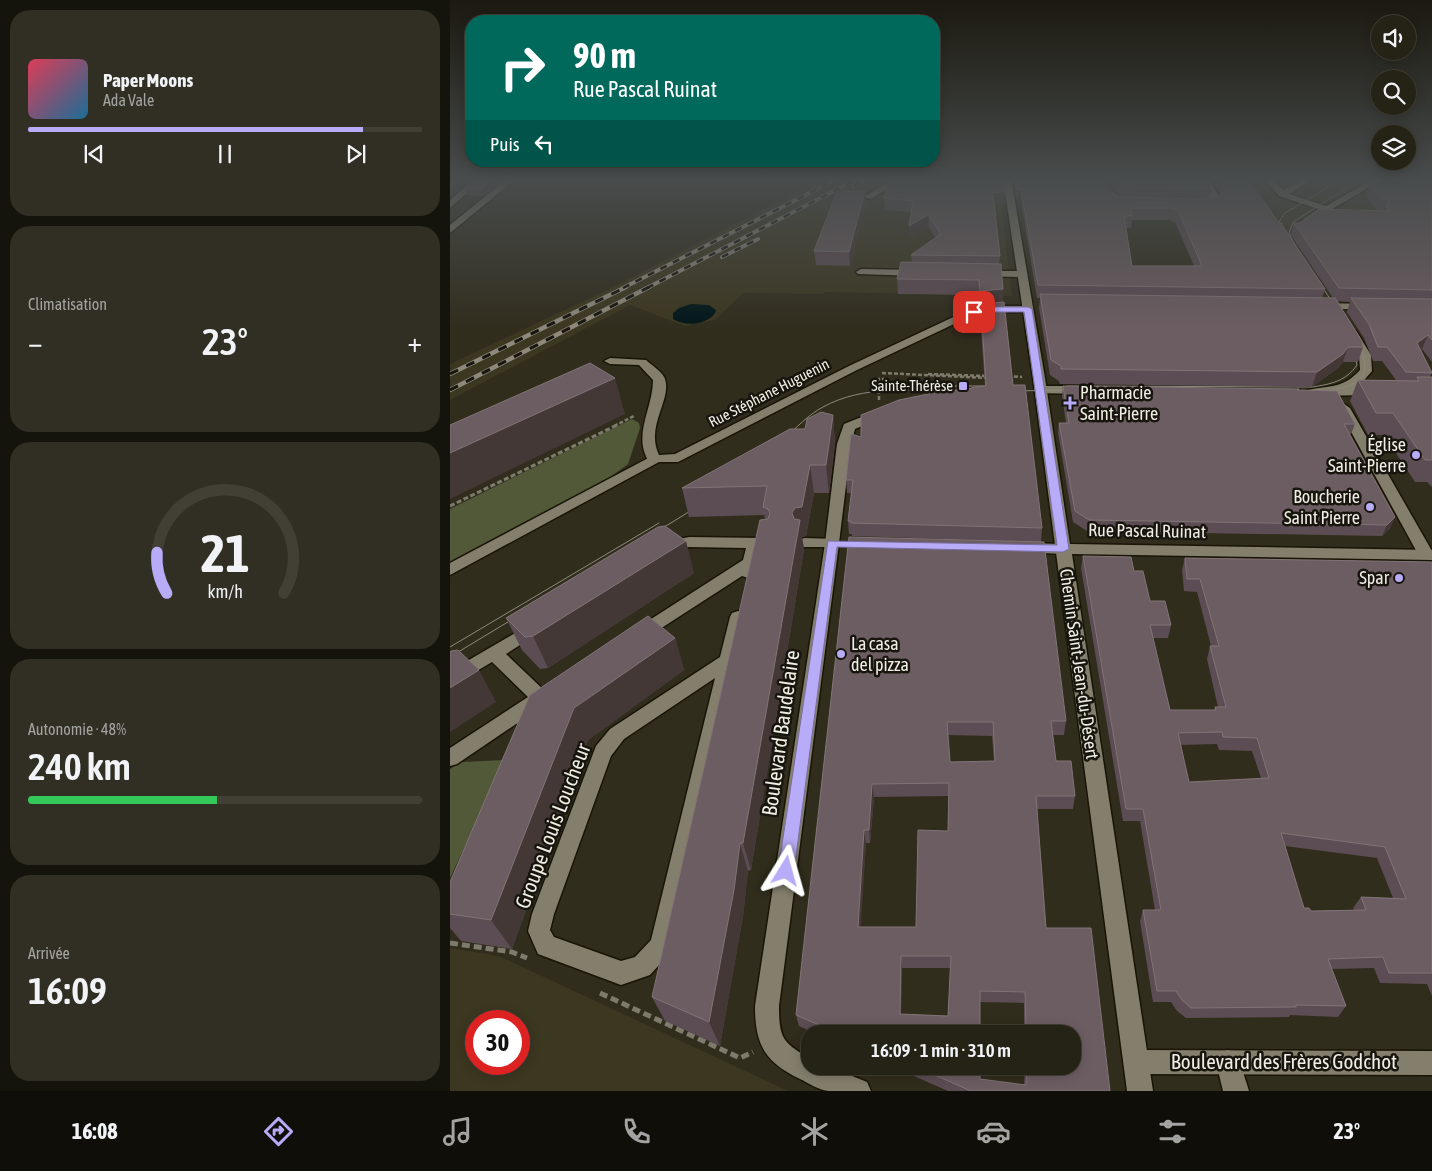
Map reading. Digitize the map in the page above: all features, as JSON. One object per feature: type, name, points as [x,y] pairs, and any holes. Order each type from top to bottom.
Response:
[{"type":"street","name":"Chemin Saint-Jean-du-Désert","points":[[1015,229],[1023,274],[1031,305],[1039,384],[1140,1091]]},
{"type":"street","points":[[861,272],[927,273]]},
{"type":"street","points":[[974,274],[1023,274]]},
{"type":"street","name":"Rue Stéphane Huguenin","points":[[654,459],[678,458],[853,368],[968,314],[990,309],[1031,305]]},
{"type":"street","points":[[1308,306],[1336,310],[1384,307]]},
{"type":"street","points":[[1336,310],[1365,355],[1367,364],[1364,375],[1356,382],[1339,390]]},
{"type":"street","points":[[450,570],[654,459],[648,444],[652,416],[660,392],[659,379],[642,362],[610,361]]},
{"type":"street","points":[[1039,384],[1090,391]]},
{"type":"street","points":[[1339,390],[1343,405],[1429,554]]},
{"type":"street","points":[[1300,393],[1339,390],[1388,392]]},
{"type":"street","name":"Boulevard Baudelaire","points":[[773,1045],[767,1026],[767,1006],[842,544],[844,444],[849,427],[884,412]]},
{"type":"street","name":"Groupe Louis Loucheur","points":[[654,553],[663,548],[689,542],[760,543],[750,563],[728,661],[661,946],[642,967],[621,972],[546,946],[539,931],[543,914],[603,752],[617,734],[728,661]]},
{"type":"street","points":[[805,543],[842,544]]},
{"type":"street","name":"Rue Pascal Ruinat","points":[[1013,548],[1429,554]]},
{"type":"street","points":[[624,644],[750,563]]},
{"type":"street","points":[[450,680],[545,622]]},
{"type":"street","points":[[494,653],[540,698]]},
{"type":"street","points":[[450,758],[557,687]]},
{"type":"street","points":[[773,1045],[788,1060],[858,1091]]},
{"type":"street","name":"Boulevard des Frères Godchot","points":[[1136,1062],[1432,1063]]},
{"type":"street","points":[[1228,1062],[1236,1091]]},
{"type":"path","points":[[853,368],[866,373],[997,376]]},
{"type":"path","points":[[928,374],[928,377],[992,380]]},
{"type":"path","points":[[1007,376],[1017,377]]},
{"type":"path","points":[[1002,378],[1039,384]]},
{"type":"path","points":[[884,379],[879,379],[884,412]]},
{"type":"path","points":[[450,506],[656,405]]},
{"type":"path","points":[[450,943],[512,952],[530,960]]},
{"type":"path","points":[[591,988],[740,1058],[773,1045]]},
{"type":"shaded area","points":[[725,229],[1004,229],[1012,296],[825,292],[824,294],[743,293],[715,320],[685,326],[630,305],[450,400],[450,364],[607,290]]},
{"type":"shaded area","points":[[1244,229],[1432,229],[1432,258],[1311,236],[1267,234]]},
{"type":"shaded area","points":[[691,304],[709,305],[716,310],[707,320],[696,324],[678,322],[673,319],[673,313],[679,308]]},
{"type":"shaded area","points":[[450,948],[499,956],[788,1091],[450,1091]]},
{"type":"green space","points":[[632,419],[639,423],[640,428],[628,464],[609,478],[450,564],[450,509]]},
{"type":"green space","points":[[505,760],[450,878],[450,769],[461,762]]},
{"type":"building","points":[[823,229],[855,229],[849,252],[814,251]]},
{"type":"building","points":[[938,229],[997,229],[1000,256],[911,255],[941,234]]},
{"type":"building","points":[[1028,229],[1126,229],[1132,266],[1202,266],[1186,229],[1285,229],[1325,289],[1038,285]]},
{"type":"building","points":[[1298,229],[1432,229],[1432,290],[1339,288]]},
{"type":"building","points":[[901,262],[1001,264],[1003,289],[980,291],[979,280],[897,279]]},
{"type":"building","points":[[1040,294],[1335,298],[1362,341],[1363,347],[1348,347],[1343,354],[1317,372],[1061,369],[1061,366],[1051,360]]},
{"type":"building","points":[[1351,298],[1432,299],[1432,340],[1428,335],[1417,343],[1432,373],[1406,372],[1387,347],[1378,347],[1369,324]]},
{"type":"building","points":[[1004,302],[1013,385],[1025,385],[1042,528],[851,523],[851,521],[848,521],[853,480],[846,480],[851,434],[861,437],[861,415],[899,400],[948,390],[964,390],[986,386],[981,304]]},
{"type":"building","points":[[590,363],[615,378],[450,453],[450,425]]},
{"type":"building","points":[[1417,377],[1432,377],[1432,460],[1425,460],[1393,413],[1376,413],[1358,380],[1419,381]]},
{"type":"building","points":[[1063,386],[1337,391],[1355,424],[1344,424],[1395,517],[1387,525],[1089,520],[1075,511],[1059,423],[1069,423]]},
{"type":"building","points":[[821,412],[833,415],[826,465],[810,465],[802,507],[795,508],[792,513],[794,519],[800,520],[743,843],[740,843],[734,890],[709,1022],[652,997],[760,520],[768,519],[770,513],[768,509],[763,507],[767,486],[682,488],[790,429],[805,429],[807,419]]},
{"type":"building","points":[[665,526],[686,541],[533,636],[525,637],[506,618],[658,527]]},
{"type":"building","points":[[849,537],[1044,542],[1066,721],[1051,721],[1056,761],[1071,761],[1075,796],[1036,796],[1046,928],[1091,928],[1110,1091],[971,1091],[935,1075],[980,1075],[980,1079],[1026,1085],[1027,1075],[1081,1075],[1081,1025],[1026,1025],[1025,992],[980,991],[980,1025],[819,1025],[796,1015]],"holes":[[[947,722],[993,722],[995,761],[950,762]],[[949,783],[948,831],[918,830],[916,927],[858,927],[864,830],[869,830],[872,784]],[[901,956],[951,956],[948,1016],[900,1014]]]},
{"type":"building","points":[[1083,556],[1131,557],[1134,571],[1143,571],[1150,601],[1165,601],[1171,625],[1150,625],[1170,710],[1216,710],[1215,707],[1226,707],[1210,646],[1219,646],[1200,579],[1187,579],[1185,558],[1432,562],[1432,973],[1389,973],[1383,957],[1328,959],[1346,1006],[1296,1005],[1296,1007],[1191,1008],[1176,991],[1157,991],[1143,910],[1161,910],[1143,809],[1126,809]],"holes":[[[1222,732],[1223,737],[1257,738],[1269,778],[1189,782],[1178,733]],[[1281,833],[1385,847],[1406,899],[1361,897],[1366,910],[1311,911],[1309,908],[1304,908]]]},
{"type":"building","points":[[648,616],[675,638],[574,708],[491,920],[450,914],[450,882],[530,695]]},
{"type":"building","points":[[458,650],[479,670],[450,688],[450,652]]},
{"type":"tram line","points":[[1278,229],[1280,235]]},
{"type":"tram line","points":[[1290,229],[1289,233],[1297,249]]},
{"type":"tram line","points":[[1316,278],[1337,309]]},
{"type":"tram line","points":[[1318,393],[1354,384],[1361,378],[1365,363],[1362,351],[1355,337]]},
{"type":"tram line","points":[[1067,386],[1313,387],[1338,381],[1348,375],[1357,365],[1353,348]]},
{"type":"tram line","points":[[947,386],[1000,386]]},
{"type":"tram line","points":[[784,439],[818,410],[838,400],[854,395],[888,390],[956,391]]},
{"type":"tram line","points":[[1011,391],[1076,390]]},
{"type":"tram line","points":[[653,534],[700,505]]},
{"type":"tram line","points":[[450,647],[659,523]]},
{"type":"tram line","points":[[450,657],[521,614]]},
{"type":"railway","points":[[623,288],[739,229]]},
{"type":"railway","points":[[647,288],[761,229]]},
{"type":"railway","points":[[722,257],[758,239]]},
{"type":"railway","points":[[450,374],[626,287]]},
{"type":"railway","points":[[450,390],[649,287]]},
{"type":"place","name":"Sainte-Thérèse","points":[[963,386]]},
{"type":"place","name":"Pharmacie Saint-Pierre","points":[[1070,403]]},
{"type":"place","name":"Église Saint-Pierre","points":[[1416,455]]},
{"type":"place","name":"Boucherie Saint Pierre","points":[[1370,507]]},
{"type":"place","name":"Spar","points":[[1399,578]]},
{"type":"place","name":"La casa del pizza","points":[[841,654]]},
{"type":"route","points":[[786,871],[832,543],[1063,549],[1028,309],[990,309],[974,312]]}]
